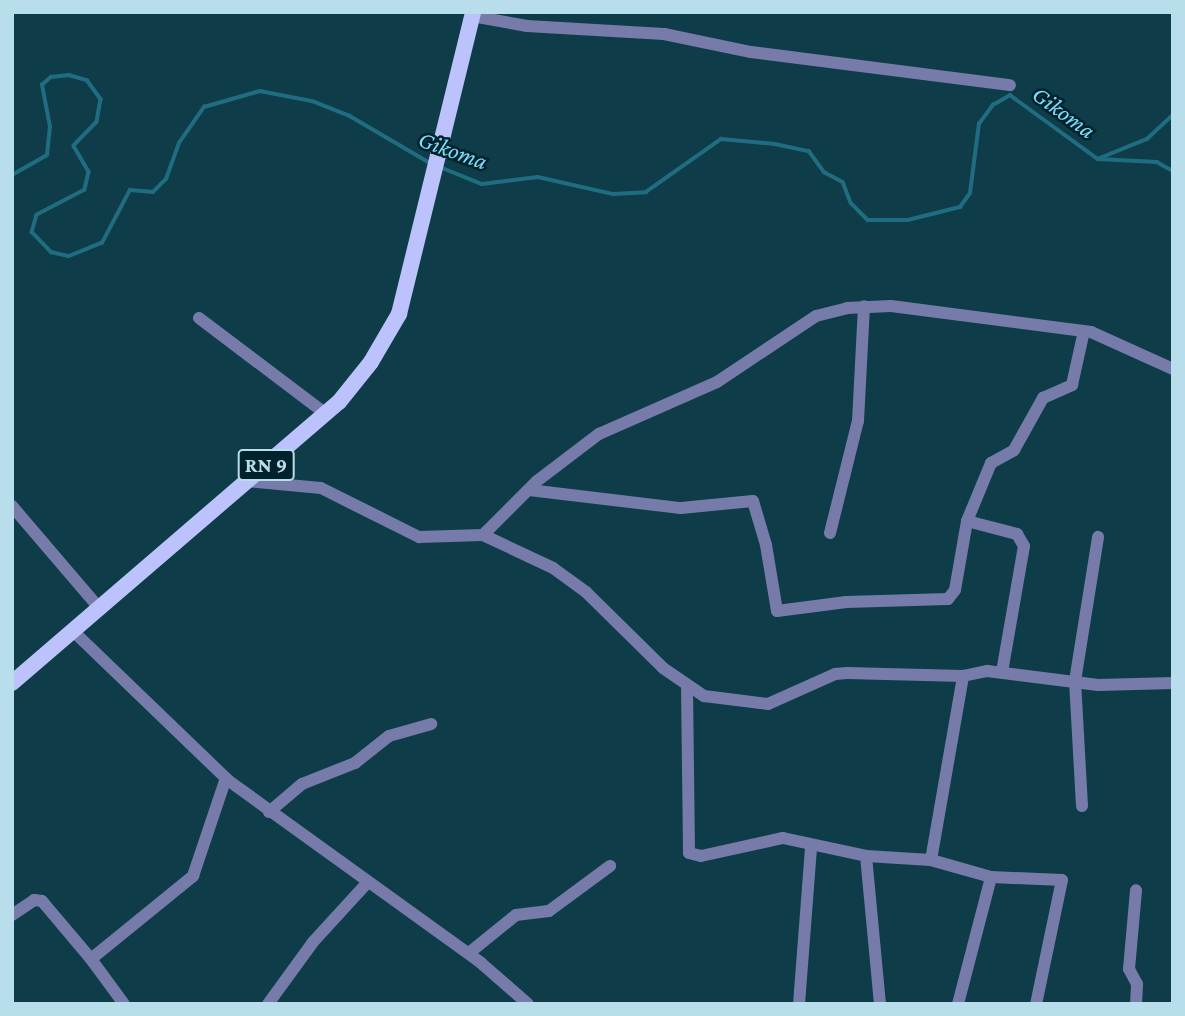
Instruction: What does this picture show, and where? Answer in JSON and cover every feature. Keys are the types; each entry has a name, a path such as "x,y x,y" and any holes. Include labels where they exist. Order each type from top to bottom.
{"main road":[{"name":"RN 9","path":"12,683 326,414 371,362 398,314 473,14"}],"street":[{"path":"473,14 527,26 664,34 751,52 1010,85"},
{"path":"830,533 858,421 863,306"},
{"path":"483,535 529,490 599,434 717,382 825,311 863,306 891,306 953,317 1002,317 1084,331 1113,339 1173,369"},
{"path":"200,318 326,414"},
{"path":"529,490 681,508 753,501 766,545 777,611 854,601 948,599 955,590 967,520 991,463 1014,450 1043,398 1072,385 1084,331"},
{"path":"246,481 321,488 419,537 483,535 553,568 586,592 687,687 704,696 768,704 835,674 962,677 1002,672 1098,685 1173,683"},
{"path":"12,506 100,609"},
{"path":"967,520 1017,534 1023,541 1002,672"},
{"path":"1082,806 1075,681 1098,537"},
{"path":"73,631 226,778 269,812 469,953 528,1004"},
{"path":"931,860 962,677"},
{"path":"687,687 689,853 701,856 783,838 811,847 866,856 931,860 990,877 1062,880 1036,1004"},
{"path":"269,812 302,784 355,763 389,736 431,724"},
{"path":"91,959 193,876 226,778"},
{"path":"799,1004 811,847"},
{"path":"866,856 880,1004"},
{"path":"469,953 516,915 549,911 610,866"},
{"path":"958,1004 990,877"},
{"path":"268,1004 313,942 368,883"},
{"path":"1136,890 1129,969 1137,984 1136,1004"},
{"path":"12,915 34,900 42,901 91,959 124,1004"}],"waterway":[{"name":"Gikoma","path":"12,175 47,155 50,127 42,85 51,77 69,75 87,80 101,99 97,122 74,146 89,172 85,190 37,215 32,232 51,252 69,256 102,243 130,190 153,192 166,179 179,143 204,107 260,91 312,101 350,116 430,163"},
{"name":"Gikoma","path":"440,167 482,184 538,177 613,194 646,192 721,139 775,144 809,151 824,172 843,182 851,203 868,220 908,220 960,207 970,193 979,124 993,105 1010,95 1098,159 1157,162 1173,171"},
{"path":"1100,158 1147,139 1173,115"}]}
